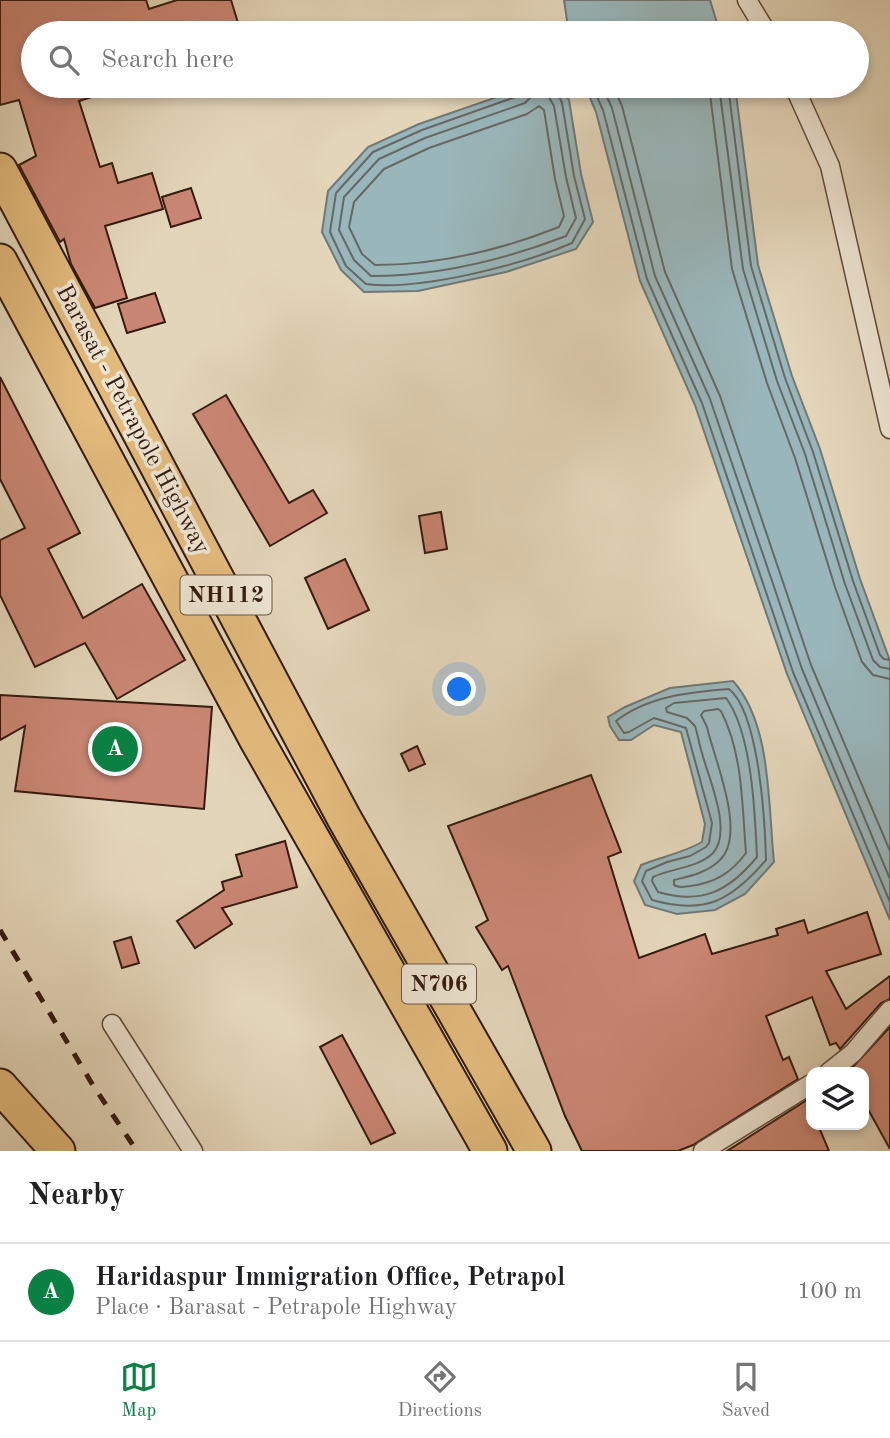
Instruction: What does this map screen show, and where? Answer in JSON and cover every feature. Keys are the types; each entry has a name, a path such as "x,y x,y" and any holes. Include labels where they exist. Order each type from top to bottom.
{"highway":[{"name":"Barasat - Petrapole Highway","path":"0,170 344,818"},
{"name":"Barasat - Petrapole Highway","path":"0,261 309,835"},
{"name":"N706","path":"344,818 534,1151"},
{"name":"N706","path":"309,835 490,1151"},
{"path":"0,1086 58,1151"}],"street":[{"path":"747,0 760,21"},
{"path":"799,98 830,166 890,429"},
{"path":"835,1067 853,1053 890,1010"},
{"path":"112,1024 193,1151"},
{"path":"703,1151 806,1087"}],"water":[{"path":"564,0 710,0 716,21 567,21"},
{"path":"494,98 568,98 581,174 593,222 576,249 506,272 418,291 364,292 341,270 322,232 328,191 368,147 419,124"},
{"path":"590,98 737,98 758,265 792,376 820,449 860,579 890,661 890,920 787,674 695,405 640,281"},
{"path":"733,681 746,699 762,743 774,862 745,894 715,910 677,914 645,905 634,881 641,865 702,842 705,824 681,732 654,725 631,740 619,740 608,717 670,688"}],"building":[{"path":"0,0 146,0 149,9 177,0 231,0 237,21 21,21 21,98 89,98 79,101 100,167 112,163 118,183 152,173 163,209 105,226 127,298 95,308 71,264 64,239 60,242 19,165 36,156 19,100 0,105"},
{"path":"191,188 201,218 171,227 162,197"},
{"path":"155,293 165,322 127,333 118,304"},
{"path":"0,377 80,533 48,549 83,618 142,584 185,660 117,699 85,643 35,667 0,595 0,540 25,528 0,479"},
{"path":"226,395 289,503 313,490 327,513 270,546 193,414"},
{"path":"441,512 447,549 425,553 419,516"},
{"path":"345,559 369,610 328,629 305,578"},
{"path":"0,695 212,707 204,809 15,791 25,726 0,740"},
{"path":"417,746 425,764 409,771 401,754"},
{"path":"591,775 621,852 608,857 639,958 705,934 712,954 778,935 776,929 804,920 808,933 867,912 881,954 826,971 846,1009 890,976 890,999 881,1003 840,1049 836,1043 830,1045 812,997 766,1016 783,1060 789,1057 798,1079 693,1145 678,1151 582,1151 565,1116 508,966 502,970 476,927 488,920 448,826"},
{"path":"285,841 297,887 222,908 232,924 195,948 177,921 224,890 222,882 242,876 236,855"},
{"path":"131,937 139,963 122,968 114,942"},
{"path":"890,1027 890,1149 869,1111 869,1067 853,1067"},
{"path":"342,1035 395,1133 371,1144 320,1047"},
{"path":"806,1101 806,1130 820,1130 829,1151 727,1151"}],"railway":[{"path":"0,930 94,1087 137,1151"}],"place":[{"name":"Haridaspur Immigration Office, Petrapol","path":"115,749"}]}
